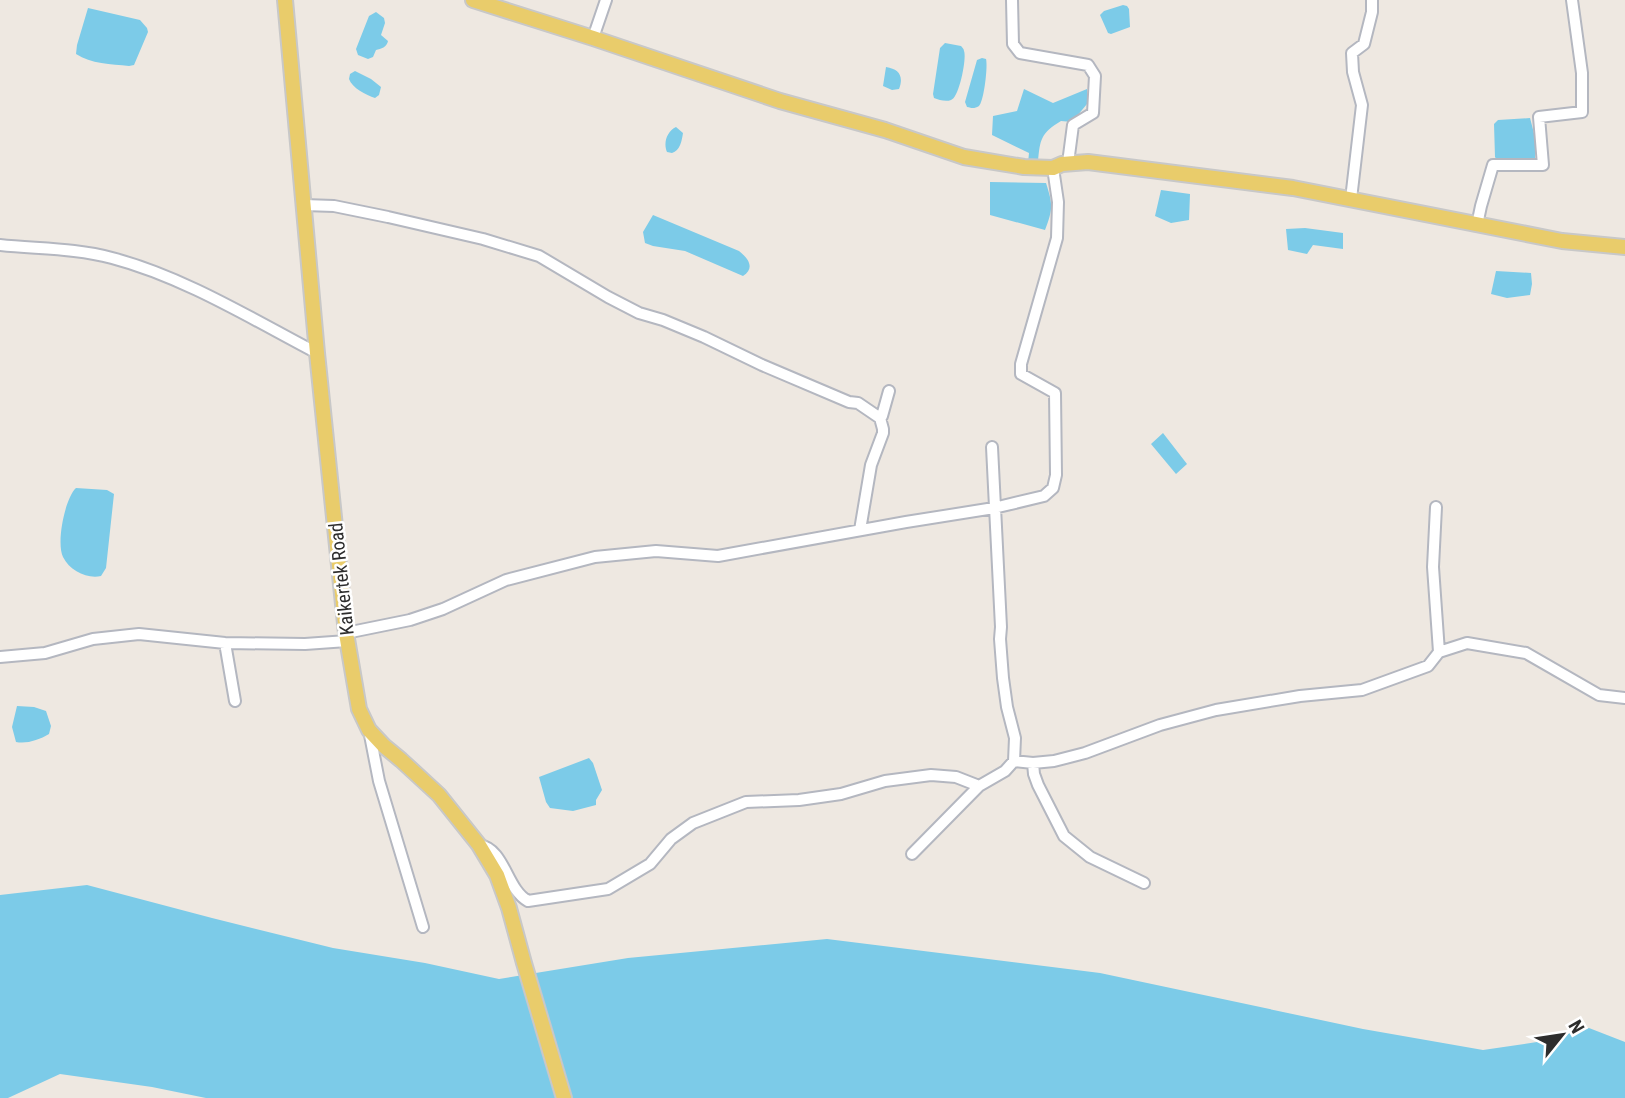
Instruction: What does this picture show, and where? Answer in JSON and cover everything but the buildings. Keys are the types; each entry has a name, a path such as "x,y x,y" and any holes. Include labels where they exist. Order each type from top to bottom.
{"main road":[{"name":"Kaikertek Road","path":"285,0 317,353 347,637 359,709 369,730 439,795 479,845 497,875 564,1098"},
{"path":"472,0 780,101 885,130 964,157 1024,167 1053,167 1088,162 1293,188 1562,241 1625,247"}],"street":[{"path":"593,38 606,0"},
{"path":"1012,0 1013,44 1020,53 1087,65 1095,76 1093,113 1073,125 1068,163"},
{"path":"1351,199 1362,105 1353,72 1352,53 1364,44 1372,12 1371,0"},
{"path":"1478,225 1493,165 1543,165 1539,117 1582,112 1582,73 1572,0"},
{"path":"0,657 45,653 93,639 139,634 225,643 305,644 347,637 410,620 443,609 506,580 595,557 656,551 718,556 994,508 1044,496 1053,488 1056,475 1055,393 1021,374 1021,364 1057,238 1058,202 1053,167"},
{"path":"304,205 334,206 388,217 483,239 539,256 639,313 663,320 762,365 849,402 858,403 880,418 884,429 871,466 860,530"},
{"path":"0,245 111,258 154,272 194,289 317,353"},
{"path":"880,418 890,390"},
{"path":"912,854 978,786 1005,771 1014,761 1015,738 1007,707 1000,639 992,447"},
{"path":"1436,507 1433,567 1439,652"},
{"path":"225,643 235,701"},
{"path":"1014,761 1054,761 1085,753 1160,725 1216,710 1300,696 1362,690 1428,666 1439,652 1467,643 1525,653 1599,695 1625,698"},
{"path":"369,730 379,781 423,927"},
{"path":"1033,763 1038,785 1064,836 1090,856 1144,883"},
{"path":"479,845 489,848 519,895 528,901 608,889 650,863 671,839 693,823 746,802 799,800 931,775 956,777 978,786"}],"water":[{"path":"1123,5 1129,9 1130,27 1108,33 1100,15"},
{"path":"88,8 140,20 147,28 148,32 134,65 101,63 76,54"},
{"path":"376,12 384,18 381,35 388,41 368,59 358,55 356,49 369,16"},
{"path":"945,43 961,46 965,55 957,92 954,98 947,101 934,98 933,94 940,48"},
{"path":"986,59 986,63 982,98 979,106 967,107 965,102 977,60"},
{"path":"886,67 899,74 899,89 892,90 883,86"},
{"path":"355,71 381,87 379,95 371,97 353,85 349,79 350,74"},
{"path":"1024,89 1053,103 1087,89 1087,104 1072,122 1061,121 1045,133 1038,162 1028,163 1029,153 992,135 993,116 1017,111"},
{"path":"1530,118 1536,141 1535,160 1497,160 1494,124 1498,120"},
{"path":"676,127 683,133 680,145 675,152 667,152 667,138 670,131"},
{"path":"990,182 1046,183 1051,207 1045,230 990,215"},
{"path":"1161,190 1190,194 1189,220 1171,223 1155,216"},
{"path":"653,215 739,251 748,260 749,270 743,276 685,251 645,243 643,232"},
{"path":"1305,228 1343,233 1343,249 1313,245 1307,254 1288,250 1286,229"},
{"path":"1496,271 1531,273 1530,295 1507,298 1491,294"},
{"path":"1163,433 1187,464 1176,474 1151,444"},
{"path":"76,488 107,490 114,494 106,568 101,576 90,576 74,570 66,562 61,550 65,511"},
{"path":"17,706 46,711 51,726 49,734 33,741 16,742 12,727"},
{"path":"589,758 602,790 596,805 573,811 550,808 539,777"},
{"path":"87,885 333,948 425,963 499,979 628,958 827,939 1100,973 1363,1029 1483,1050 1537,1042 1589,1028 1625,1042 1625,1098 206,1098 60,1074 8,1098 0,1098 0,895"}]}
